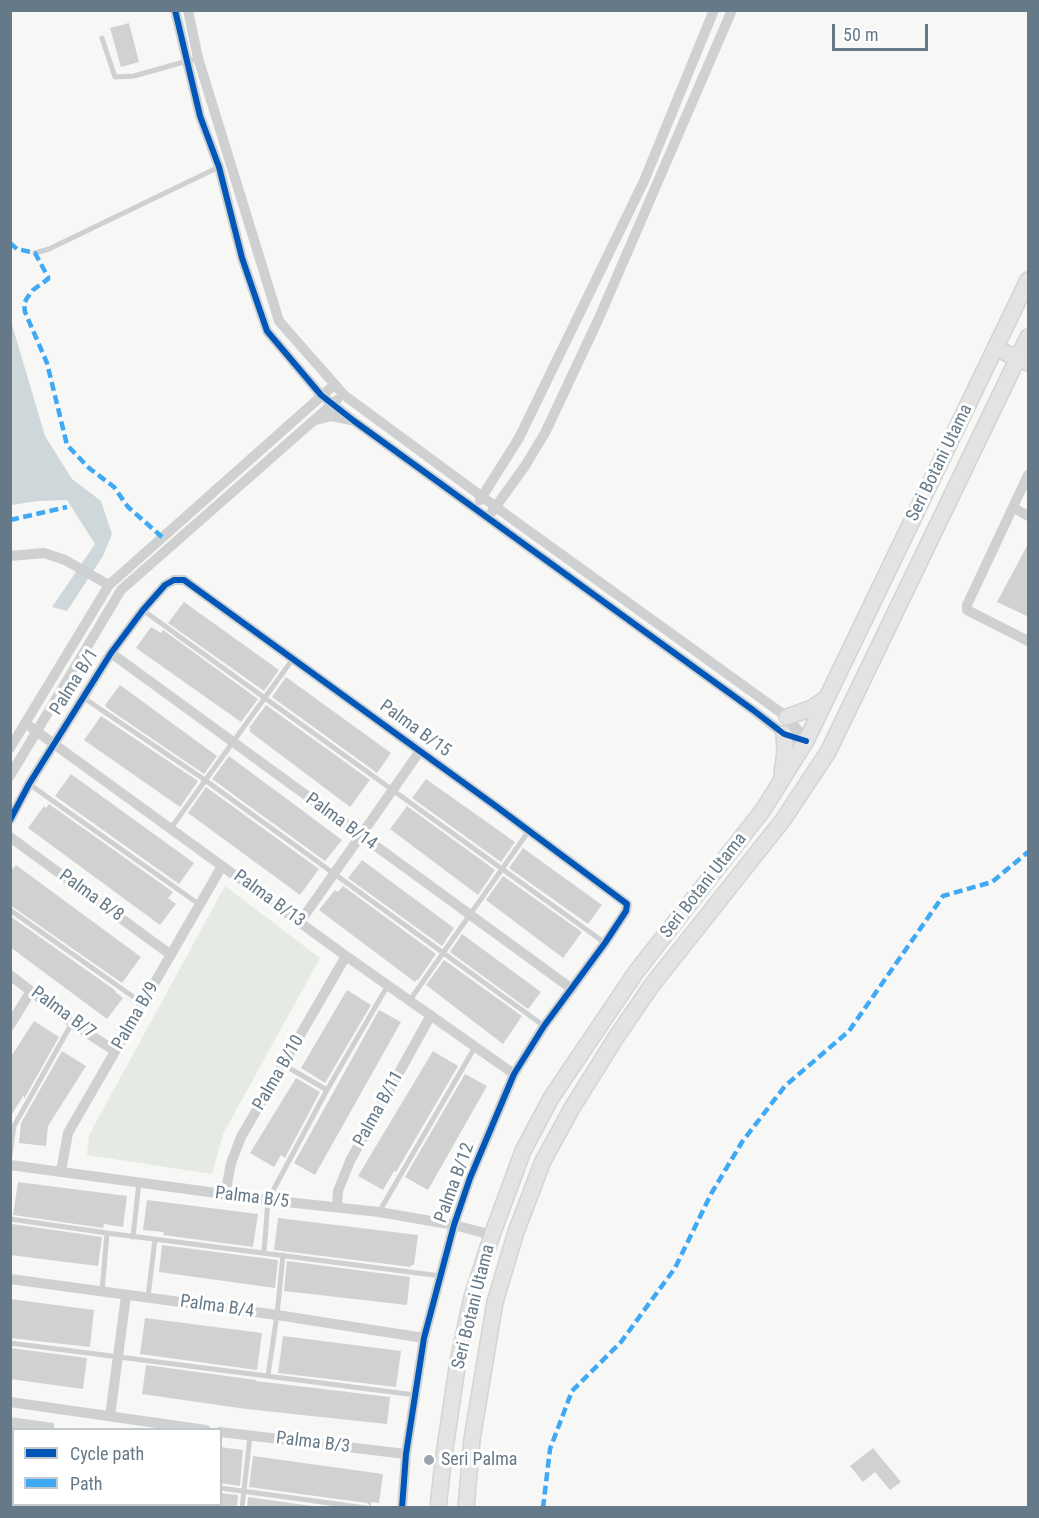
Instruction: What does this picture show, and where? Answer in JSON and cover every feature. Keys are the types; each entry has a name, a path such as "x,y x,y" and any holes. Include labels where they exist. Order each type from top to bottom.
{"main road":[{"name":"Seri Botani Utama","path":"438,1508 458,1361 472,1297 523,1151 551,1098 636,972 763,810 806,741 1029,280"},
{"path":"1006,326 1028,337"},
{"name":"Seri Botani Utama","path":"466,1508 472,1439 495,1302 516,1233 543,1161 572,1108 652,985 794,804 828,752 1023,360 1028,337"},
{"path":"995,348 1023,360"},
{"path":"787,717 812,708 827,697"},
{"path":"794,804 809,761 810,749 806,741 825,738 839,732"},
{"path":"780,783 785,752 784,734"}],"street":[{"path":"175,10 200,117 219,167 242,258 267,331 321,395 784,734 806,741"},
{"path":"188,10 198,58 279,321 344,394 787,717 806,741"},
{"path":"474,508 519,438 644,181 714,10"},
{"path":"487,518 525,466 545,433 599,318 732,10"},
{"path":"303,412 308,398 309,381"},
{"path":"10,748 109,585 335,384"},
{"path":"10,776 121,590 344,394"},
{"path":"314,420 332,416 354,421"},
{"path":"1029,475 967,605 967,610 1029,641"},
{"path":"1014,508 1029,516"},
{"path":"10,556 44,553 65,560 109,585"},
{"name":"Palma B/1","path":"10,820 29,784 111,653 165,585 174,580 184,580"},
{"name":"Palma B/15","path":"184,580 627,904"},
{"name":"Palma B/14","path":"111,653 572,989"},
{"name":"Palma B/13","path":"25,723 346,956 514,1074"},
{"path":"300,922 420,751"},
{"name":"Palma B/8","path":"10,837 171,955"},
{"name":"Palma B/9","path":"61,1171 68,1133 222,866"},
{"name":"Palma B/12","path":"402,1508 406,1454 417,1395 424,1338 454,1225 470,1178 514,1074 544,1026 626,911 627,904"},
{"name":"Palma B/10","path":"225,1195 231,1163 241,1137 346,956"},
{"name":"Palma B/7","path":"10,975 72,1023 116,1051"},
{"path":"10,1025 31,991"},
{"name":"Palma B/11","path":"337,1207 338,1191 350,1161 431,1015"},
{"name":"Palma B/5","path":"10,1164 225,1195 380,1212 454,1225 492,1235"},
{"name":"Palma B/4","path":"10,1279 278,1315 424,1338"},
{"path":"110,1416 126,1296"},
{"path":"10,1402 192,1428"},
{"name":"Palma B/3","path":"222,1432 406,1454"}],"lane":[{"path":"102,38 115,78 134,76 198,58"},
{"path":"35,253 49,249 219,167"},
{"path":"143,610 604,943"},
{"path":"171,828 292,660"},
{"path":"84,698 205,780 544,1026"},
{"path":"29,784 200,905"},
{"path":"410,1000 528,832"},
{"path":"10,910 143,1004"},
{"path":"264,1252 268,1200 327,1090 388,985"},
{"path":"10,1155 14,1126 72,1023"},
{"path":"380,1212 475,1047"},
{"path":"284,1065 327,1090"},
{"path":"133,1237 139,1182"},
{"path":"10,1219 441,1276"},
{"path":"102,1292 107,1233"},
{"path":"148,1298 155,1239"},
{"path":"268,1375 278,1315 283,1255"},
{"path":"10,1343 417,1395"},
{"path":"242,1508 250,1436"},
{"path":"222,1488 366,1508"}],"shaded area":[{"path":"10,318 45,436 72,479 101,501 112,534 103,556 67,611 52,607 95,544 67,500 11,505"},
{"path":"225,886 320,958 223,1134 212,1174 87,1155 89,1135"}],"building":[{"path":"129,23 139,62 121,67 110,28"},
{"path":"1029,542 1029,617 997,602"},
{"path":"184,602 279,670 264,691 168,623"},
{"path":"151,627 161,633 163,630 258,699 241,722 136,648"},
{"path":"286,677 391,753 377,773 272,697"},
{"path":"120,685 217,756 204,774 107,708 105,705"},
{"path":"266,705 370,780 350,807 249,731"},
{"path":"101,716 198,781 180,807 84,740"},
{"path":"229,756 342,840 325,861 212,779"},
{"path":"71,774 194,863 179,884 55,796"},
{"path":"426,779 515,842 501,862 412,798"},
{"path":"206,787 319,869 300,895 188,813"},
{"path":"49,804 173,892 168,898 176,904 160,925 28,828 44,806 46,808"},
{"path":"407,806 495,870 478,895 390,829"},
{"path":"523,848 602,905 588,924 509,868"},
{"path":"362,860 454,928 442,946 348,878"},
{"path":"16,865 141,957 122,983 10,905 10,872"},
{"path":"503,876 582,932 563,958 486,900"},
{"path":"343,886 436,954 418,980 415,982 319,910 335,890 338,892"},
{"path":"10,916 123,998 107,1019 10,947"},
{"path":"462,934 541,992 528,1009 450,952"},
{"path":"444,960 522,1016 503,1044 426,985"},
{"path":"347,990 371,1005 325,1083 301,1068"},
{"path":"379,1010 401,1022 315,1175 294,1163"},
{"path":"34,1021 59,1037 24,1099 24,1095 10,1117 10,1058"},
{"path":"62,1051 86,1066 48,1126 46,1146 19,1143 21,1123"},
{"path":"433,1051 458,1066 396,1172 394,1171 383,1190 358,1176"},
{"path":"465,1074 487,1086 428,1190 405,1177"},
{"path":"296,1078 320,1092 285,1158 281,1155 274,1167 250,1153"},
{"path":"18,1182 127,1196 123,1227 104,1224 103,1228 13,1215"},
{"path":"147,1200 258,1214 253,1247 163,1235 164,1232 143,1230"},
{"path":"278,1218 418,1235 414,1265 411,1267 274,1250"},
{"path":"10,1225 102,1237 98,1266 10,1255"},
{"path":"162,1245 278,1260 275,1288 159,1272"},
{"path":"287,1261 410,1277 407,1305 284,1291"},
{"path":"10,1299 94,1310 90,1347 10,1338"},
{"path":"145,1318 262,1333 257,1370 140,1354"},
{"path":"283,1336 401,1351 396,1387 278,1373"},
{"path":"10,1348 87,1358 83,1389 10,1379"},
{"path":"146,1365 390,1397 387,1424 246,1409 142,1394"},
{"path":"10,1417 54,1423 54,1428 12,1428 10,1430"},
{"path":"222,1447 243,1450 240,1486 222,1483"},
{"path":"873,1448 901,1482 890,1490 875,1472 863,1482 850,1466"},
{"path":"253,1456 383,1474 379,1503 371,1502 371,1507 367,1503 249,1487"},
{"path":"222,1493 238,1495 237,1508 220,1508"},
{"path":"248,1497 326,1508 247,1508"}],"marked path":[{"path":"10,243 17,249 35,253 48,277 33,290 24,304 25,312 47,363 67,445 89,468 114,487 128,507 162,537"},
{"path":"10,520 67,507"},
{"path":"543,1508 550,1449 572,1391 621,1342 675,1268 711,1194 742,1142 785,1086 849,1031 943,896 992,882 1028,852"}],"cycle path":[{"path":"175,10 200,116 219,167 242,258 267,331 321,395 784,734 806,741"},
{"path":"10,820 29,784 111,653 165,585 174,580 184,580 627,904 626,911 605,943 544,1026 514,1074 470,1178 454,1225 424,1338 406,1454 402,1508"}],"place":[{"name":"Seri Palma","path":"429,1460"}]}
